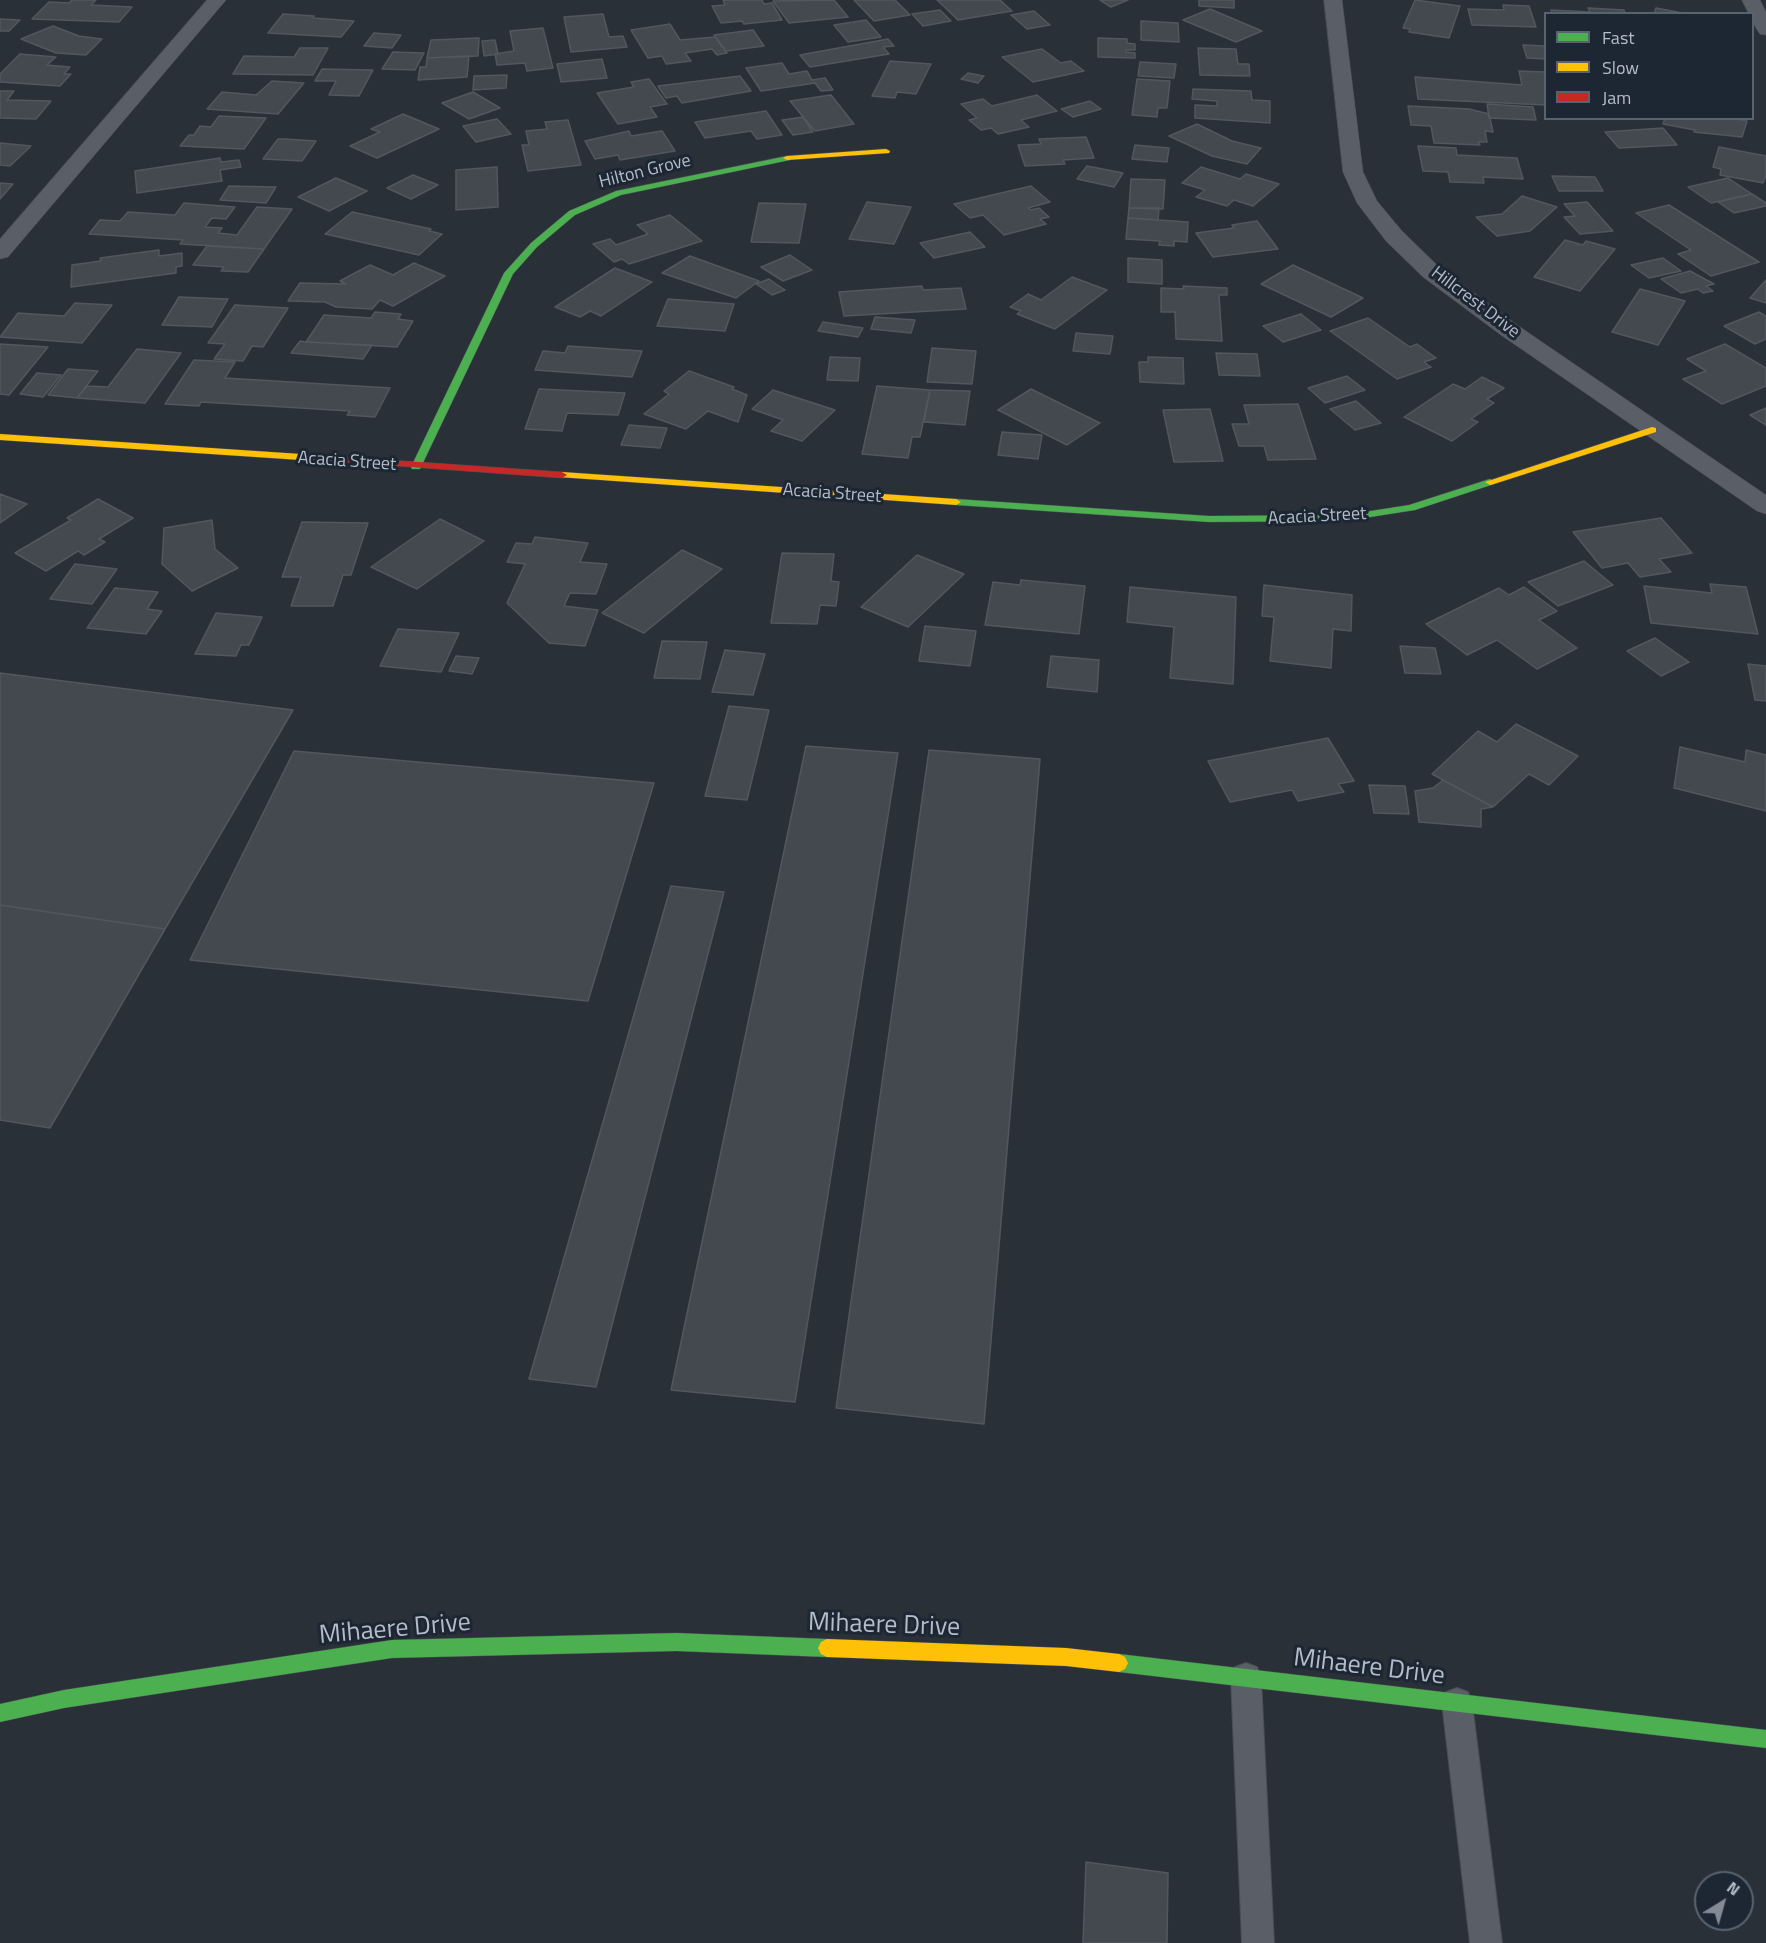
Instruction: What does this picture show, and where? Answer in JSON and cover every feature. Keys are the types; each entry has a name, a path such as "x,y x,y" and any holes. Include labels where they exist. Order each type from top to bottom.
{"street":[{"path":"0,252 217,0"},
{"name":"Hillcrest Drive","path":"1332,0 1348,147 1353,172 1367,203 1394,236 1431,272 1509,330 1766,506"},
{"path":"1751,0 1766,30"},
{"name":"Hilton Grove","path":"416,467 509,273 534,245 572,213 619,193 793,157 886,151"},
{"name":"Acacia Street","path":"0,437 1209,519 1345,518 1411,508 1652,430"},
{"name":"Mihaere Drive","path":"0,1713 64,1699 392,1649 676,1642 1066,1657 1766,1739"}],"lane":[{"path":"1246,1678 1258,1943"},
{"path":"1457,1703 1486,1943"}],"building":[{"path":"72,0 96,0 91,5 132,7 119,22 32,19 49,2 69,3"},
{"path":"723,0 762,0 764,4 772,3 782,20 744,24 742,21 721,23 712,6 725,5"},
{"path":"834,0 848,17 789,23 773,1"},
{"path":"854,0 895,0 910,15 874,21"},
{"path":"937,0 1000,0 1012,11 958,20"},
{"path":"1100,0 1128,0 1111,7"},
{"path":"1199,0 1234,0 1234,8 1199,6"},
{"path":"1415,0 1460,6 1449,38 1409,32 1410,29 1403,28"},
{"path":"1503,5 1529,6 1536,27 1472,25 1468,9 1504,10"},
{"path":"1588,8 1624,10 1624,12 1590,12"},
{"path":"1656,8 1677,12 1655,12"},
{"path":"1210,9 1262,31 1236,42 1183,20"},
{"path":"940,10 951,21 923,26 912,14"},
{"path":"1551,10 1590,12 1552,12"},
{"path":"1034,11 1050,25 1027,29 1011,15"},
{"path":"283,14 354,21 341,37 268,33"},
{"path":"603,14 609,37 623,36 627,47 571,52 564,17"},
{"path":"0,19 20,20 9,31 0,31"},
{"path":"866,20 881,37 848,42 834,25"},
{"path":"1141,21 1178,23 1179,42 1141,40"},
{"path":"670,24 680,40 715,37 727,53 717,55 712,49 685,53 691,61 666,64 662,56 648,58 631,30"},
{"path":"53,26 79,36 102,39 86,55 56,53 21,39"},
{"path":"543,28 553,68 527,71 525,63 497,65 495,54 514,51 510,31"},
{"path":"753,30 764,46 726,51 714,35"},
{"path":"374,33 401,35 392,48 364,46"},
{"path":"479,38 478,56 427,58 431,40"},
{"path":"1098,38 1127,39 1127,43 1135,44 1135,50 1126,50 1126,52 1135,53 1135,58 1098,57"},
{"path":"888,39 894,46 883,47 889,54 810,67 800,55"},
{"path":"495,40 498,54 484,56 482,41"},
{"path":"1523,45 1544,46 1544,59 1527,58"},
{"path":"300,48 328,48 313,75 233,74 244,56 294,57"},
{"path":"1198,48 1236,49 1238,64 1249,64 1250,76 1200,75"},
{"path":"1042,49 1061,63 1071,61 1084,71 1033,82 1002,57"},
{"path":"393,52 424,53 415,70 382,69"},
{"path":"20,54 56,57 47,65 70,67 64,74 71,74 60,86 0,82 0,74"},
{"path":"469,56 467,77 418,80 420,67 426,67 427,58"},
{"path":"602,59 607,78 561,82 557,64"},
{"path":"890,61 931,64 916,94 897,92 895,98 872,96"},
{"path":"1140,62 1176,64 1174,78 1138,76"},
{"path":"782,63 789,74 807,71 812,80 825,78 833,90 821,91 815,83 761,91 746,68"},
{"path":"322,69 373,70 359,96 329,95 336,81 315,81"},
{"path":"1519,71 1544,72 1544,105 1418,99 1415,77 1522,85"},
{"path":"968,73 984,76 978,83 961,79"},
{"path":"507,75 506,88 473,90 474,76"},
{"path":"740,76 751,91 682,103 677,96 666,98 658,86"},
{"path":"649,79 667,104 650,107 657,117 618,124 597,93 634,87 631,82"},
{"path":"1137,79 1170,81 1167,108 1158,108 1157,117 1132,115"},
{"path":"272,81 304,83 278,114 207,109 222,92 256,95"},
{"path":"1193,89 1251,91 1252,100 1270,101 1270,123 1195,118 1195,105 1217,106 1217,101 1192,99"},
{"path":"0,91 14,91 7,100 51,101 36,119 0,118"},
{"path":"473,92 500,108 469,119 442,103"},
{"path":"831,95 854,124 815,131 790,101"},
{"path":"1037,95 1057,111 1021,120 1029,127 998,134 991,128 981,130 969,120 977,118 961,104 983,99 992,106"},
{"path":"1090,101 1101,109 1073,117 1061,109"},
{"path":"1487,104 1533,107 1536,120 1489,118"},
{"path":"1408,106 1469,109 1489,114 1493,132 1485,131 1487,142 1478,142 1480,145 1434,143 1431,126 1411,125"},
{"path":"766,111 782,135 757,139 751,131 705,138 695,122"},
{"path":"403,114 439,129 377,158 350,146 380,132 371,129"},
{"path":"219,116 266,118 244,149 180,146 189,135 194,135 200,126 211,127"},
{"path":"803,117 813,132 793,135 782,120"},
{"path":"497,119 511,134 476,142 463,126"},
{"path":"568,120 581,165 528,171 522,145 529,145 526,131 547,129 545,122"},
{"path":"1664,120 1747,121 1742,137 1694,132 1695,130 1663,124"},
{"path":"1197,124 1232,141 1261,148 1247,164 1212,156 1169,136"},
{"path":"1663,128 1677,145 1619,148 1605,132"},
{"path":"629,131 631,136 662,131 675,151 620,160 618,155 595,159 585,141"},
{"path":"1086,137 1094,158 1063,160 1065,164 1025,166 1018,145 1041,144 1039,139"},
{"path":"278,139 316,141 302,161 263,159"},
{"path":"0,143 31,146 10,166 0,165"},
{"path":"1135,145 1169,148 1167,162 1132,159"},
{"path":"1418,146 1456,148 1457,155 1517,158 1523,179 1483,177 1484,183 1450,182 1448,172 1423,171"},
{"path":"1719,147 1766,156 1766,175 1763,183 1720,175 1721,169 1713,167"},
{"path":"220,158 221,162 239,160 241,167 220,170 222,181 137,193 135,171"},
{"path":"1087,166 1123,173 1114,187 1077,179"},
{"path":"497,167 498,207 456,210 456,170"},
{"path":"1201,167 1240,179 1246,174 1279,184 1253,206 1234,200 1227,206 1196,197 1205,190 1182,183"},
{"path":"413,175 438,185 411,199 387,188"},
{"path":"1552,176 1595,177 1603,191 1559,191"},
{"path":"336,178 367,191 329,211 298,197"},
{"path":"1728,178 1752,194 1711,203 1688,187"},
{"path":"1131,179 1165,180 1163,209 1129,208"},
{"path":"0,183 13,184 0,199"},
{"path":"229,186 276,187 266,203 220,200"},
{"path":"1031,186 1050,202 1028,208 1031,210 1039,208 1049,217 1040,219 1046,224 1004,235 983,215 970,218 954,204"},
{"path":"1752,194 1766,203 1766,206 1734,213 1718,202"},
{"path":"1522,196 1557,207 1530,231 1497,236 1476,217 1502,214"},
{"path":"867,202 911,207 894,244 849,239"},
{"path":"1587,202 1613,231 1580,234 1564,217 1575,216 1564,204"},
{"path":"184,203 235,207 226,219 212,218 205,227 222,228 218,233 237,235 257,207 292,209 264,249 180,244 183,240 89,234 100,220 120,221 128,212 175,215"},
{"path":"759,203 806,204 799,243 751,242"},
{"path":"1669,205 1759,262 1711,276 1678,254 1691,250 1636,213"},
{"path":"1129,208 1159,208 1158,220 1128,218"},
{"path":"352,212 431,229 429,231 442,234 419,255 325,234"},
{"path":"670,215 702,241 629,264 622,259 614,262 593,244 610,239 616,245 648,234 637,225"},
{"path":"1128,218 1188,222 1187,242 1174,241 1174,246 1159,245 1160,241 1126,239"},
{"path":"1257,221 1278,249 1213,257 1196,233 1234,228 1232,225"},
{"path":"970,232 985,247 934,258 920,243"},
{"path":"1565,240 1583,245 1586,241 1615,249 1580,291 1534,277"},
{"path":"207,246 264,249 248,272 221,271 224,267 193,265"},
{"path":"159,250 159,256 182,253 182,266 176,267 176,273 71,287 72,265 101,261 100,258"},
{"path":"790,255 812,270 783,281 761,267"},
{"path":"690,256 759,281 736,298 662,273"},
{"path":"1128,258 1162,260 1162,284 1128,282"},
{"path":"1663,258 1681,271 1649,278 1631,265"},
{"path":"414,263 445,276 393,306 380,300 372,309 336,307 325,302 288,301 300,283 346,284 340,281 370,265 393,275"},
{"path":"1293,265 1363,298 1331,317 1261,284"},
{"path":"615,268 652,282 601,316 590,311 580,317 555,307"},
{"path":"1690,271 1714,284 1706,286 1713,291 1703,293 1698,289 1681,293 1661,279"},
{"path":"1072,277 1107,290 1055,329 1017,314 1021,311 1010,307 1028,294 1041,300"},
{"path":"769,279 785,290 772,295 756,284"},
{"path":"1766,280 1766,303 1750,298"},
{"path":"922,286 923,290 961,288 966,309 844,316 839,292"},
{"path":"1183,286 1227,288 1227,295 1219,295 1222,341 1176,339 1175,312 1161,312 1161,288 1184,289"},
{"path":"1640,289 1685,301 1658,345 1612,332"},
{"path":"179,297 228,299 212,327 162,325"},
{"path":"668,299 734,304 725,331 657,326"},
{"path":"75,303 112,305 82,343 0,337 18,313 64,316"},
{"path":"235,305 288,308 263,347 252,346 243,361 214,359 225,344 208,343"},
{"path":"375,312 401,314 398,319 413,321 397,347 306,342 324,315 371,318"},
{"path":"1759,312 1766,316 1766,339 1755,344 1724,326"},
{"path":"1301,314 1321,330 1283,342 1263,326"},
{"path":"875,317 915,320 911,333 871,329"},
{"path":"1368,318 1410,347 1417,344 1436,358 1424,362 1431,367 1397,379 1330,331"},
{"path":"823,322 863,328 858,337 818,331"},
{"path":"1076,333 1113,336 1110,354 1073,351"},
{"path":"300,341 372,345 363,359 291,353"},
{"path":"0,344 48,347 9,395 0,394"},
{"path":"1725,344 1766,368 1766,386 1722,404 1683,379 1706,371 1687,359"},
{"path":"568,346 642,351 632,377 535,370 543,351 565,353"},
{"path":"932,348 976,351 972,384 927,382"},
{"path":"137,349 181,353 145,403 77,398 87,386 108,387"},
{"path":"1216,353 1257,354 1260,376 1219,375"},
{"path":"830,357 860,358 858,381 827,380"},
{"path":"1148,357 1183,358 1184,384 1140,382 1139,362 1148,362"},
{"path":"194,360 235,362 225,378 390,388 375,417 347,415 350,411 201,402 199,406 165,404"},
{"path":"68,369 98,371 77,398 48,395"},
{"path":"689,371 734,387 732,389 747,395 738,422 708,411 686,429 644,414 669,394 664,391"},
{"path":"37,373 61,375 43,397 20,394"},
{"path":"1347,376 1365,390 1325,403 1308,388"},
{"path":"1482,377 1504,388 1487,399 1494,403 1471,419 1478,422 1452,441 1404,417 1453,384 1465,389"},
{"path":"877,386 930,390 920,437 912,437 908,458 862,454"},
{"path":"539,389 625,393 618,415 567,413 562,431 525,429"},
{"path":"1031,389 1100,423 1067,445 998,410"},
{"path":"773,390 835,410 802,441 771,431 783,420 752,409"},
{"path":"930,390 970,391 965,425 924,422"},
{"path":"1356,401 1381,423 1355,430 1330,409"},
{"path":"1298,404 1316,459 1268,460 1264,446 1239,446 1232,424 1249,424 1244,405"},
{"path":"1766,408 1766,425 1750,415"},
{"path":"1210,409 1223,461 1174,462 1163,410"},
{"path":"629,425 667,428 660,448 621,445"},
{"path":"1002,432 1042,435 1038,459 998,455"},
{"path":"0,494 27,504 0,523"},
{"path":"98,499 133,518 99,539 105,542 84,555 78,551 46,571 15,553 71,520 67,518"},
{"path":"1661,518 1692,553 1659,559 1671,572 1640,577 1628,563 1602,568 1573,532"},
{"path":"440,519 484,541 417,589 371,567"},
{"path":"212,520 215,549 238,568 192,591 162,564 164,528"},
{"path":"302,522 368,523 351,575 343,575 333,606 291,606 301,577 282,577"},
{"path":"535,537 588,543 580,562 607,564 596,594 570,593 564,606 598,610 585,646 549,643 507,603 525,564 507,562 516,543 532,544"},
{"path":"682,550 722,569 644,633 602,613"},
{"path":"782,553 834,554 831,581 839,582 836,606 820,605 817,624 771,623"},
{"path":"917,555 964,574 908,627 861,607"},
{"path":"1584,561 1613,585 1558,606 1528,582"},
{"path":"75,564 117,569 92,604 50,599"},
{"path":"1021,580 1085,586 1079,634 985,625 993,582 1020,585"},
{"path":"1710,584 1746,587 1758,634 1651,623 1644,586 1712,593"},
{"path":"1264,585 1352,595 1351,631 1333,629 1331,668 1270,661 1274,617 1262,616"},
{"path":"1130,587 1236,597 1233,684 1170,678 1174,627 1127,622"},
{"path":"1524,587 1557,611 1539,620 1577,648 1537,669 1497,640 1467,655 1426,624 1499,588 1509,595"},
{"path":"115,588 158,592 147,609 162,611 146,634 87,628"},
{"path":"216,613 262,617 249,645 241,645 236,656 195,654"},
{"path":"925,626 976,631 970,666 919,661"},
{"path":"398,629 459,633 441,672 380,666"},
{"path":"1655,638 1689,662 1661,676 1627,651"},
{"path":"662,641 707,642 700,679 654,678"},
{"path":"1400,646 1435,648 1441,674 1405,673"},
{"path":"725,650 765,654 753,695 712,692"},
{"path":"456,656 479,658 472,674 449,671"},
{"path":"1051,656 1099,660 1097,692 1047,687"},
{"path":"1748,664 1766,666 1766,701 1755,700"},
{"path":"0,673 293,710 165,929 0,905"},
{"path":"729,706 769,710 747,800 705,796"},
{"path":"1516,724 1578,756 1549,785 1529,774 1493,807 1432,774 1478,731 1497,742"},
{"path":"1328,738 1354,781 1338,784 1344,792 1298,801 1292,790 1230,802 1208,761"},
{"path":"806,746 898,753 795,1402 671,1390"},
{"path":"1680,747 1745,762 1746,750 1766,755 1766,811 1674,788"},
{"path":"929,750 1040,759 984,1424 836,1408"},
{"path":"294,751 654,783 588,1001 190,960"},
{"path":"1443,780 1493,807 1481,809 1481,827 1419,822 1415,791 1433,788"},
{"path":"1369,785 1405,786 1409,814 1374,813"},
{"path":"671,886 724,892 596,1387 529,1379"},
{"path":"0,905 165,929 50,1128 0,1120"},
{"path":"1086,1862 1168,1873 1167,1943 1083,1943"}],"traffic: fast":[{"path":"416,467 509,273 534,245 572,213 619,193 787,158"},
{"path":"956,502 1209,519 1345,518 1411,508 1490,482"},
{"path":"0,1713 64,1699 392,1649 676,1642 827,1648"},
{"path":"1119,1663 1766,1739"}],"traffic: slow":[{"path":"787,158 886,151"},
{"path":"1490,482 1652,430"},
{"path":"0,437 346,460"},
{"path":"562,475 956,502"},
{"path":"827,1648 1066,1657 1119,1663"}],"traffic: jam":[{"path":"346,460 562,475"}]}
